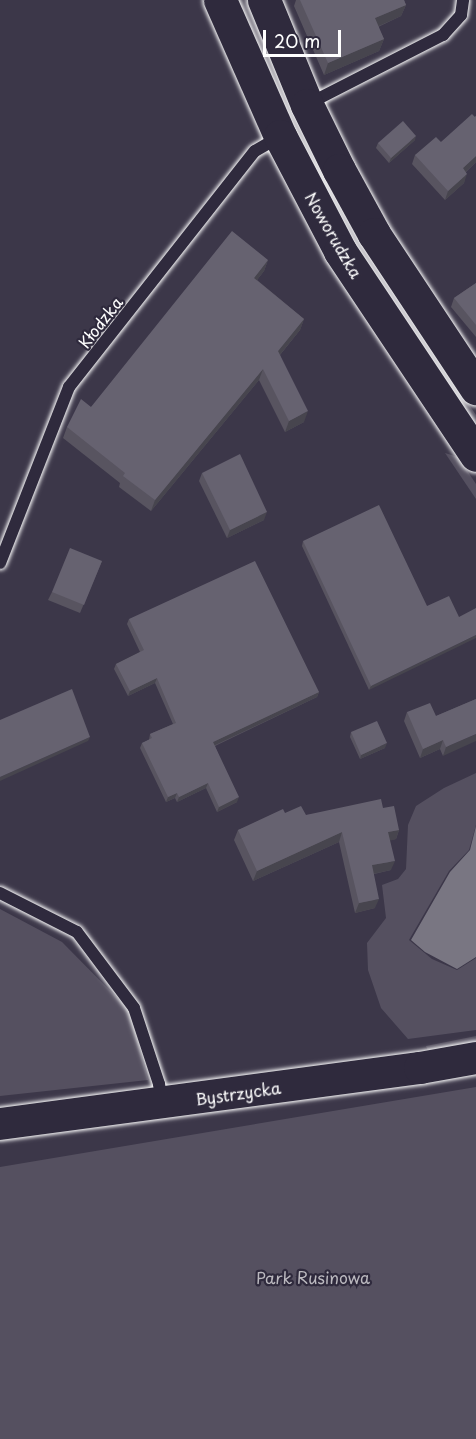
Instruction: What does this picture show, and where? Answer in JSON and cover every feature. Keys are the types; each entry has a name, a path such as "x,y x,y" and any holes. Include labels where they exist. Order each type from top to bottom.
{"main road":[{"name":"Noworudzka","path":"220,0 280,136 340,251 476,455"},
{"path":"264,0 307,105 374,234 476,388"}],"street":[{"name":"Bystrzycka","path":"0,1124 420,1068 476,1058"}],"lane":[{"path":"307,105 443,35 461,15 463,0"},
{"name":"Kłodzka","path":"0,563 69,387 255,151 280,136"},
{"path":"0,893 77,932 134,1008 159,1084 162,1103"}],"green space":[{"path":"235,0 246,0 264,42 429,346 476,415 476,432 388,300 321,185"},
{"path":"445,453 458,457 476,484 476,499"},
{"path":"476,773 476,825 469,850 449,871 409,940 432,959 457,970 476,958 476,1030 408,1039 381,1008 368,970 367,943 386,918 382,885 398,879 406,869 408,825 416,806 444,788"},
{"path":"0,909 62,942 129,1010 148,1080 0,1096"},
{"path":"476,1036 476,1042 428,1051 426,1046"},
{"name":"Park Rusinowa","path":"476,1087 476,1439 0,1439 0,1167"}],"shaded area":[{"path":"476,826 476,957 457,969 425,952 411,940 450,872 470,850"}],"building":[{"path":"300,0 404,0 406,5 375,18 384,39 328,63"},
{"path":"472,114 476,116 476,156 463,168 467,174 448,191 415,155 436,137 441,142"},
{"path":"403,121 416,136 391,158 378,143"},
{"path":"232,231 268,260 254,278 304,319 278,351 308,411 289,421 263,369 155,500 123,476 125,473 67,427 81,399 91,407"},
{"path":"476,283 476,325 454,298"},
{"path":"240,454 267,512 230,530 202,473"},
{"path":"379,505 427,606 449,596 459,617 476,608 476,635 371,686 303,541"},
{"path":"70,548 102,561 84,605 52,592"},
{"path":"255,561 319,692 213,742 239,797 219,807 208,783 179,797 177,793 168,797 142,743 152,738 150,734 176,723 157,678 130,691 116,664 144,650 129,619"},
{"path":"72,689 90,737 0,777 0,720"},
{"path":"476,699 476,734 446,747 443,740 423,749 407,712 430,703 436,716"},
{"path":"377,721 387,743 361,755 351,732"},
{"path":"381,799 383,808 394,806 399,830 388,832 395,861 372,865 379,899 359,903 342,832 257,871 238,830 283,809 285,813 301,806 306,815"}]}
